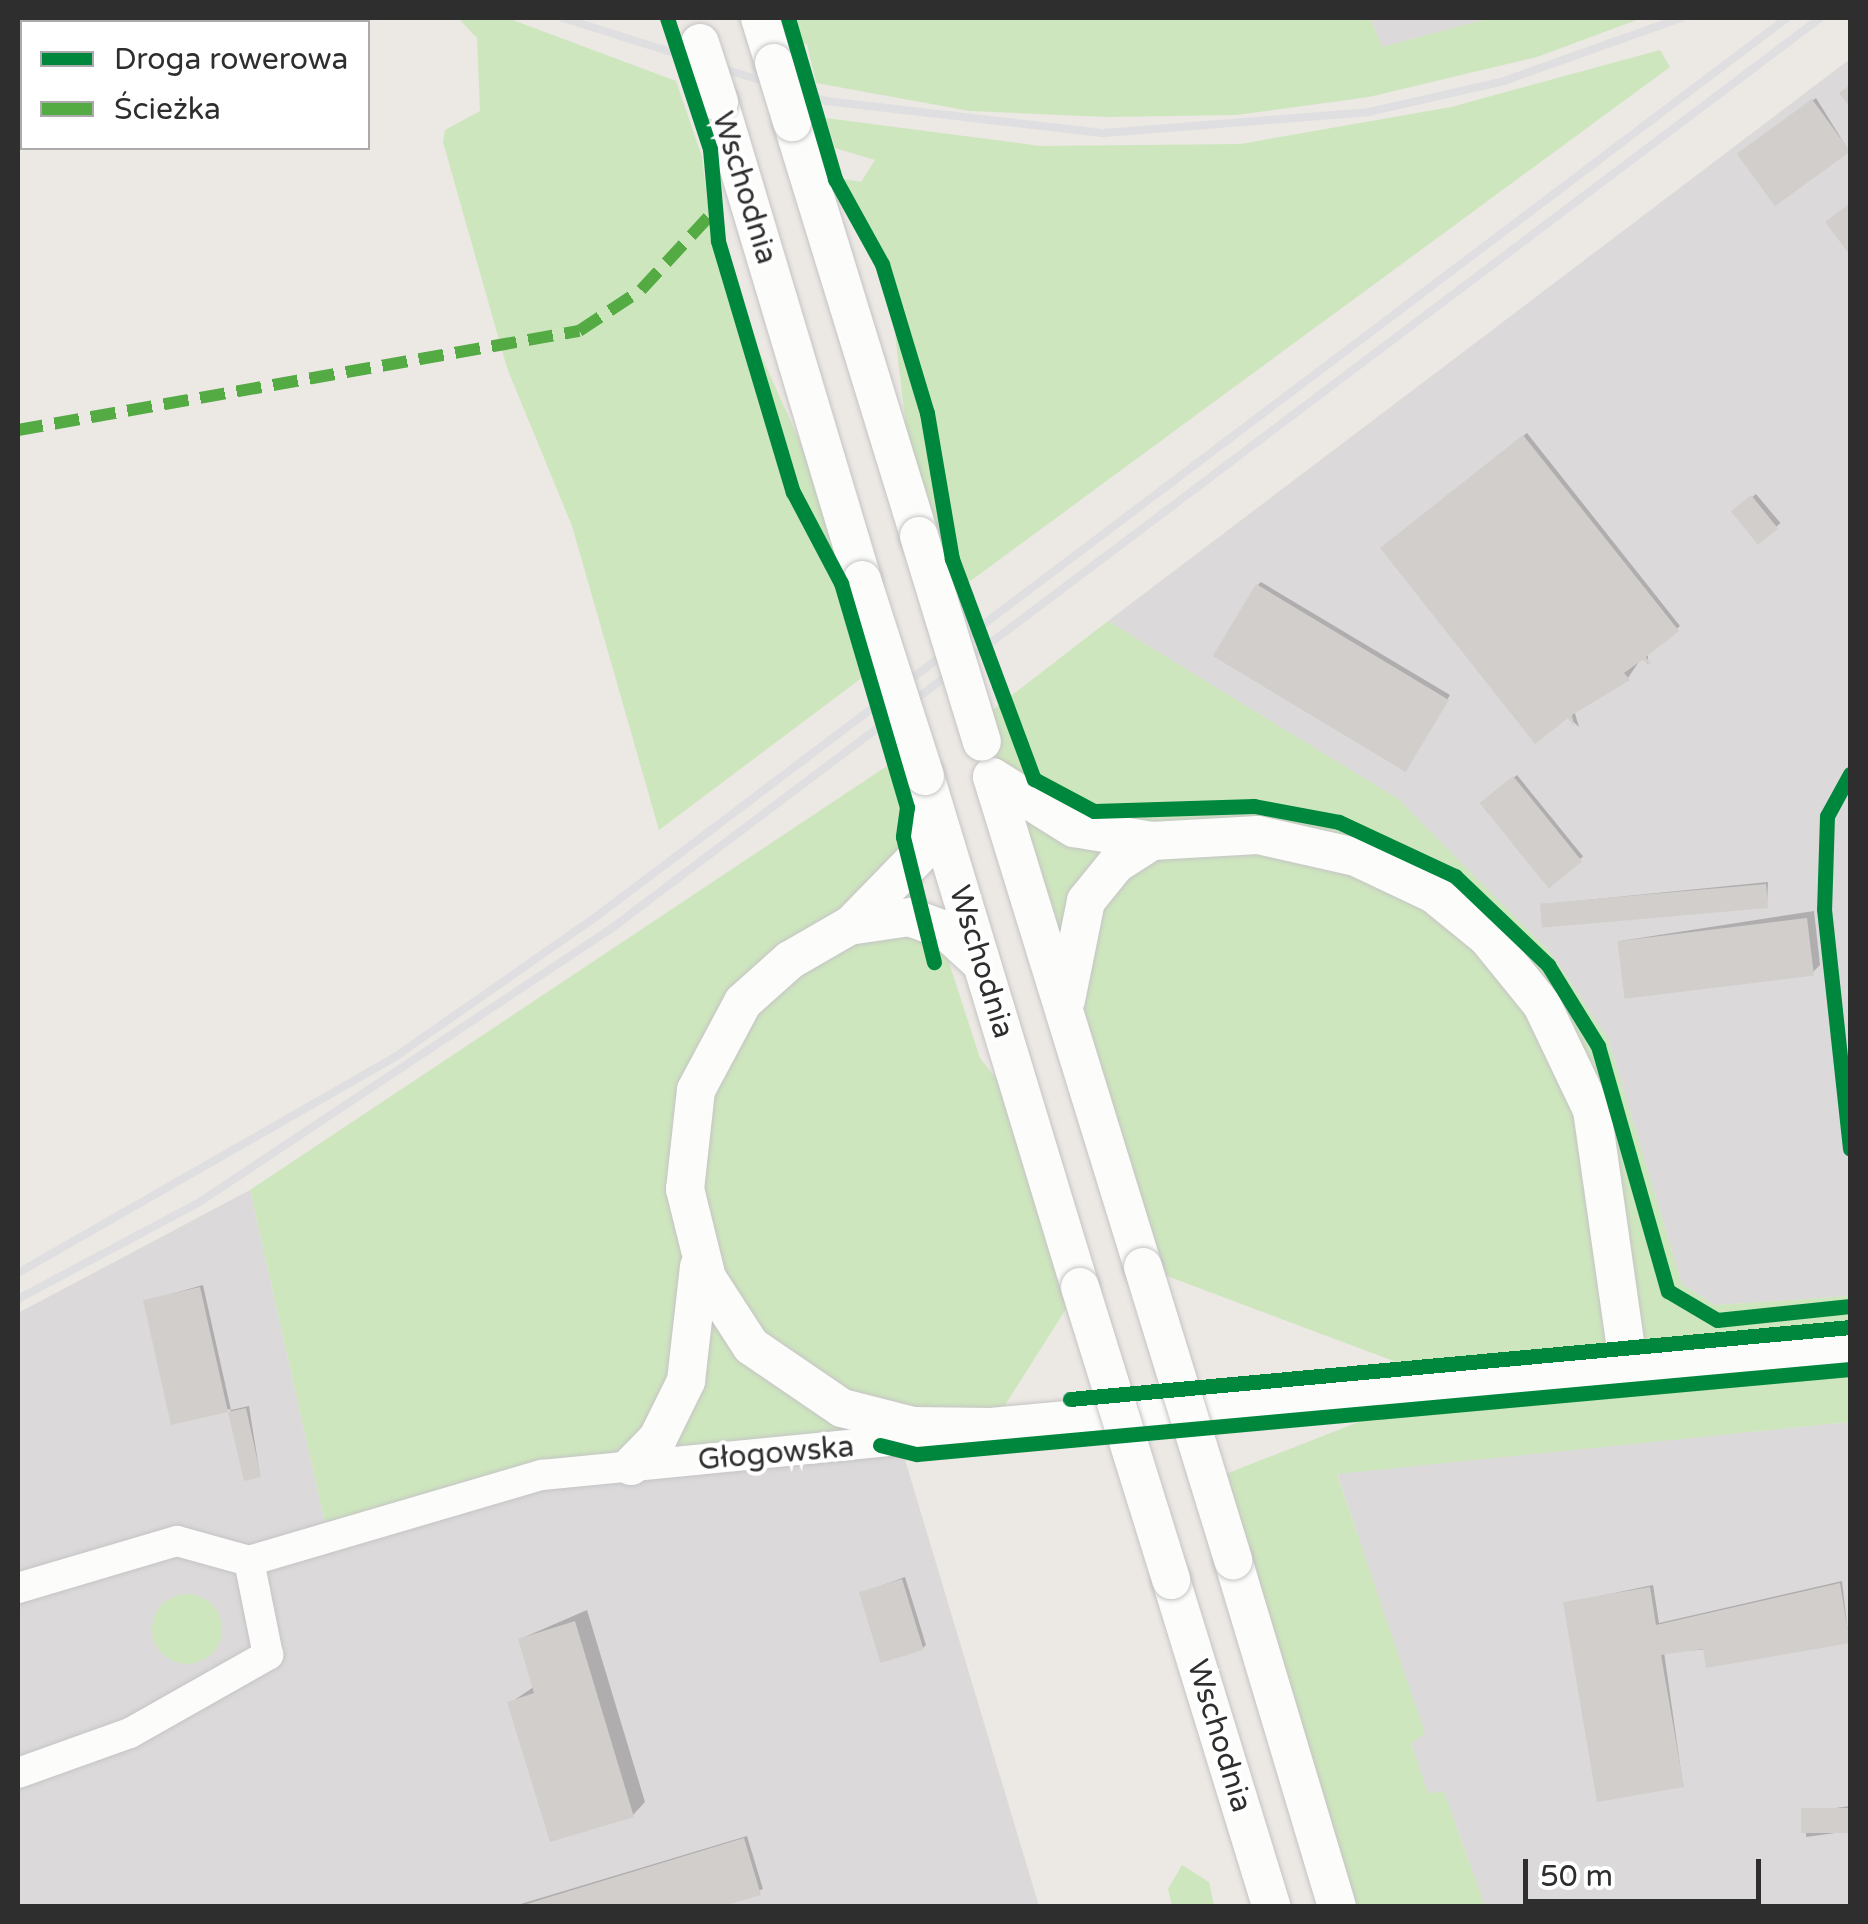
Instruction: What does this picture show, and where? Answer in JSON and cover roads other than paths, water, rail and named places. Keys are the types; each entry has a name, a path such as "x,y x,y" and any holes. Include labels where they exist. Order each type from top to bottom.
{"street":[{"path":"760,18 1338,1906"},
{"name":"Wschodnia","path":"696,30 1271,1906"},
{"path":"987,760 1060,824 1152,841 1241,834 1334,850 1414,882 1487,937 1542,1005 1592,1110 1628,1369"},
{"path":"631,1466 658,1438 686,1381 698,1258 684,1170 708,1055 770,974 850,926 927,847 928,788"},
{"path":"1065,1017 1086,901 1116,864 1152,841"},
{"path":"850,926 910,916 945,930 981,963"},
{"path":"698,1258 736,1329 802,1386 888,1422 991,1427"},
{"name":"Głogowska","path":"250,1561 488,1486 631,1466 991,1427 1850,1348"},
{"path":"18,1588 177,1541 250,1561 268,1655 130,1733 18,1772"}],"railway":[{"path":"563,18 826,101 1104,133 1369,112 1504,81 1681,18"},
{"path":"18,1273 395,1057 597,916 1787,18"},
{"path":"18,1299 198,1203 608,931 1820,18"}]}
